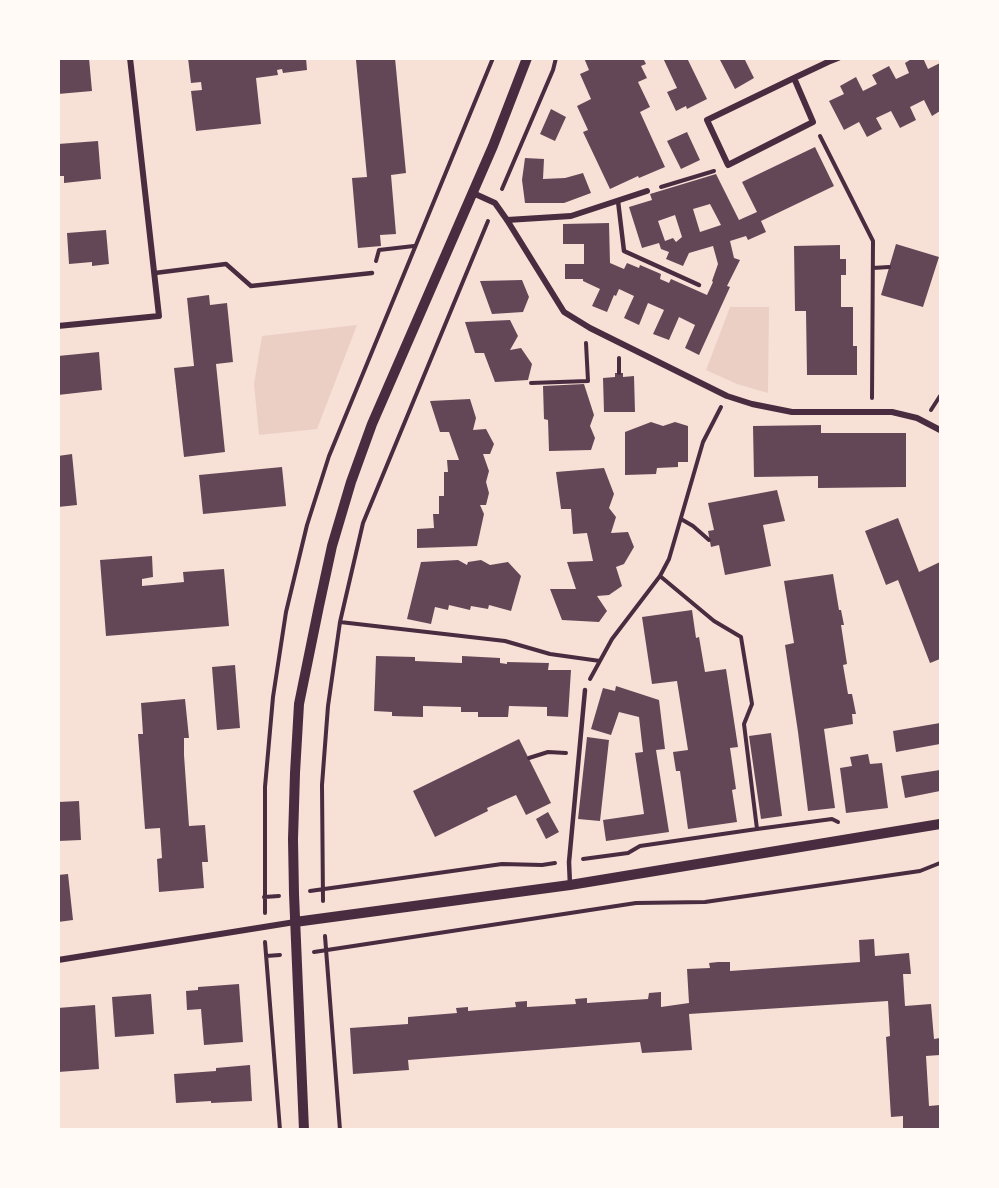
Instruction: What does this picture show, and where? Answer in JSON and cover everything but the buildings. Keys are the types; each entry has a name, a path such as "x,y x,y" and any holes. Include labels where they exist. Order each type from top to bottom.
{"street":[{"path":"58,326 159,316 130,58"},
{"path":"304,1130 293,839 299,704 319,606 332,546 351,482 372,424 493,146 527,58"},
{"path":"794,78 813,122 728,165 707,120 794,78 838,58"},
{"path":"507,220 571,216 646,191"},
{"path":"473,193 495,203 564,312 590,327 727,396 752,404 792,412 892,411 917,418 940,430"},
{"path":"58,960 295,922 570,885 940,824"}],"lane":[{"path":"618,201 624,252 699,285"},
{"path":"155,273 226,264 251,286 372,273"},
{"path":"570,885 569,862 585,690"}],"path":[{"path":"340,1130 323,918 322,786 328,706 340,622 363,523 495,203 553,70 556,58"},
{"path":"813,122 873,241 872,411"},
{"path":"646,191 728,165"},
{"path":"372,273 379,250 415,246"},
{"path":"873,268 889,267"},
{"path":"531,383 588,381 586,338 590,327"},
{"path":"585,690 612,639 660,576 669,559 703,442 727,396"},
{"path":"681,519 710,540"},
{"path":"660,576 714,621 741,637 752,704 744,724 757,829"},
{"path":"340,622 505,641 550,654 600,661"},
{"path":"529,758 548,752 579,754"},
{"path":"264,897 502,864 542,865 569,862 628,853 640,846 832,819 840,823"},
{"path":"280,1130 266,956 326,951 636,903 705,902 921,871 940,863"}],"shaded area":[{"path":"730,307 769,307 768,393 737,384 706,370"},
{"path":"357,325 317,429 259,435 254,384 262,336"}]}
